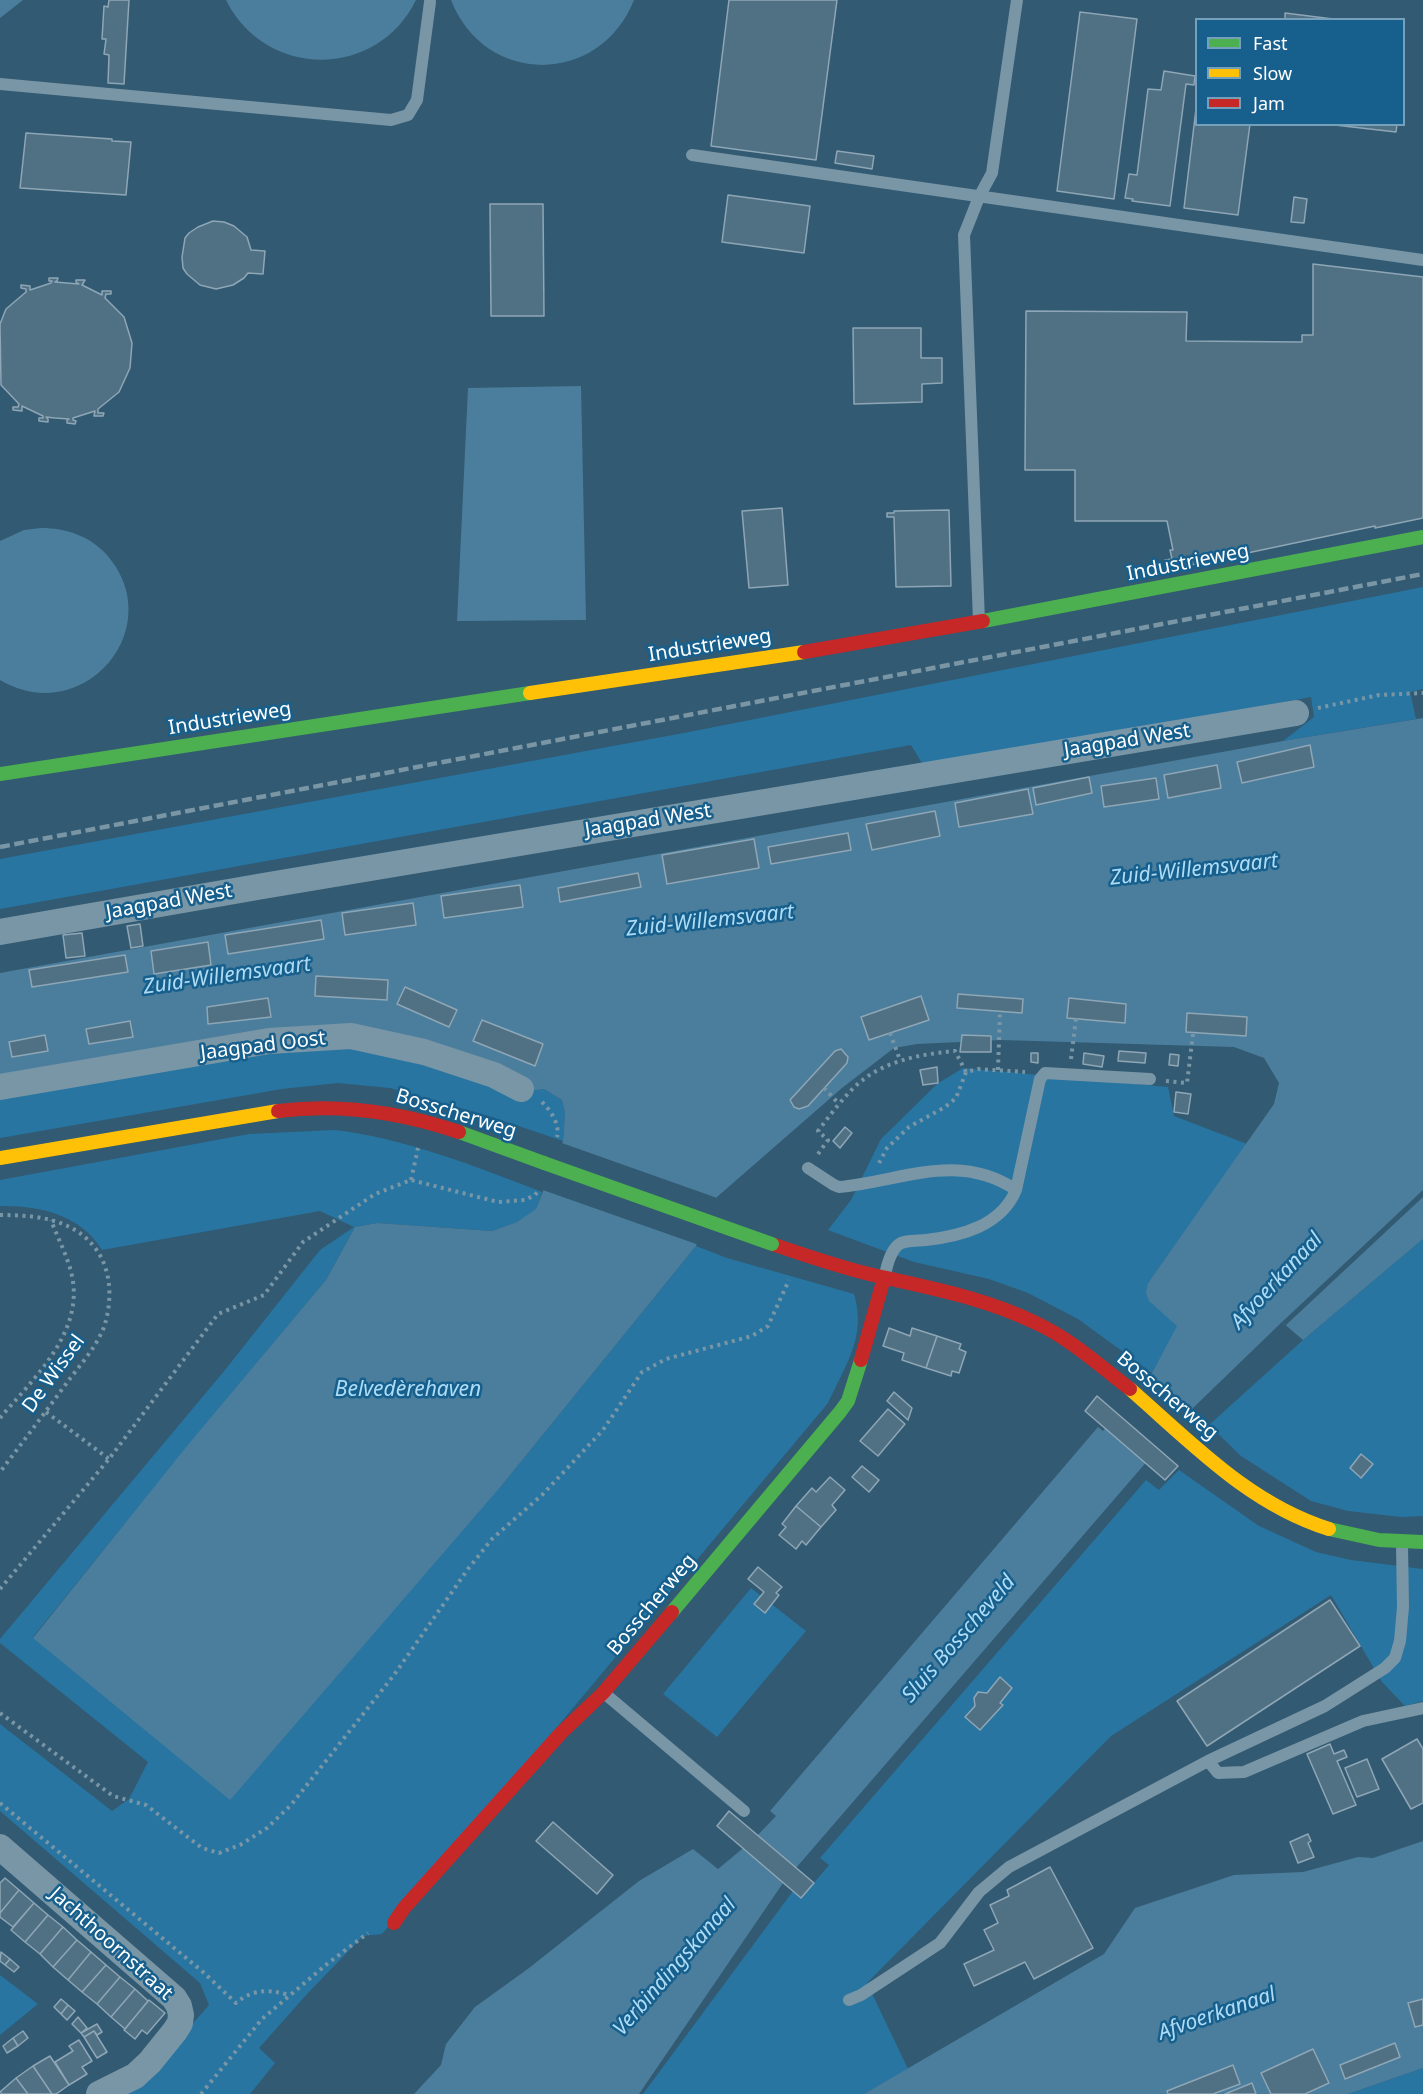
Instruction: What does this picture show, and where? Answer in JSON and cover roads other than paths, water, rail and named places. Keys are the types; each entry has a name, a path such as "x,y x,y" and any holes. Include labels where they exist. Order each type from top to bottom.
{"street":[{"name":"Industrieweg","path":"0,774 834,647 979,622 1423,537"},
{"name":"Jaagpad West","path":"0,932 263,885 1296,713"},
{"name":"Jaagpad Oost","path":"0,1087 269,1041 351,1036 424,1052 494,1075 520,1089"},
{"name":"Bosscherweg","path":"0,1158 241,1116 335,1108 371,1110 414,1119 464,1134 842,1268 961,1294 1017,1314 1060,1336 1124,1385 1243,1485 1292,1515 1344,1533 1402,1543 1423,1542"},
{"name":"Bosscherweg","path":"394,1923 404,1908 553,1742 603,1692 844,1406 854,1385 884,1278"},
{"name":"Jachthoornstraat","path":"0,1846 174,1998 179,2006 180,2023 150,2062 135,2076 99,2094"}],"lane":[{"path":"979,622 964,235 992,173 1017,0"},
{"path":"0,84 391,120 408,115 417,100 430,2"},
{"path":"692,155 1423,260"},
{"name":"Bosscherweg","path":"884,1278 888,1262 897,1246 902,1243 955,1234 985,1224 998,1216 1008,1205 1016,1190 1040,1079 1045,1073 1150,1079"},
{"path":"808,1168 839,1187 951,1169 993,1177 1016,1190"},
{"path":"849,2000 861,1995 940,1943 979,1892 1009,1867 1208,1761 1324,1706 1385,1668 1395,1658 1400,1641 1403,1607 1402,1543"},
{"path":"603,1692 744,1811"},
{"path":"1208,1761 1218,1773 1244,1772 1363,1721 1423,1708"}],"water":[{"path":"0,0 23,0 0,18"},
{"path":"226,0 416,0 398,26 375,45 349,56 321,60 293,56 267,45 244,26"},
{"path":"451,0 634,0 618,28 596,49 570,61 542,65 515,61 489,49 467,29"},
{"path":"581,386 586,620 457,621 468,388"},
{"path":"41,528 77,534 100,548 107,555 124,583 129,612 123,640 108,663 87,681 61,691 31,692 0,680 0,541 24,530"},
{"path":"1423,718 1423,1239 1303,1340 1282,1322 1193,1408 783,1883 639,2094 414,2094 441,2065 446,2044 475,2007 529,1968 639,1881 693,1849 718,1869 753,1840 776,1816 770,1811 1098,1427 1103,1431 1152,1373 1177,1326 1149,1301 1146,1293 1148,1283 1274,1104 1279,1083 1264,1058 1234,1047 1001,1040 917,1044 894,1048 842,1088 717,1197 696,1246 502,1485 230,1800 33,1638 187,1446 326,1280 355,1227 377,1223 492,1231 517,1222 536,1209 563,1141 565,1113 562,1100 544,1089 529,1091 356,1031 0,1081 0,973 1283,741"},
{"name":"Afvoerkanaal","path":"1423,1841 1423,2068 1348,2094 864,2094 1104,1954 1135,1908 1234,1875 1303,1872 1358,1857 1373,1858"}],"railway":[{"path":"0,847 1423,574"}],"water label":[{"name":"Zuid-Willemsvaart","path":"1194,870"},
{"name":"Zuid-Willemsvaart","path":"710,921"},
{"name":"Zuid-Willemsvaart","path":"227,976"},
{"name":"Belvedèrehaven","path":"408,1390"},
{"name":"Sluis Bosscheveld","path":"959,1639"},
{"name":"Verbindingskanaal","path":"675,1967"}]}
